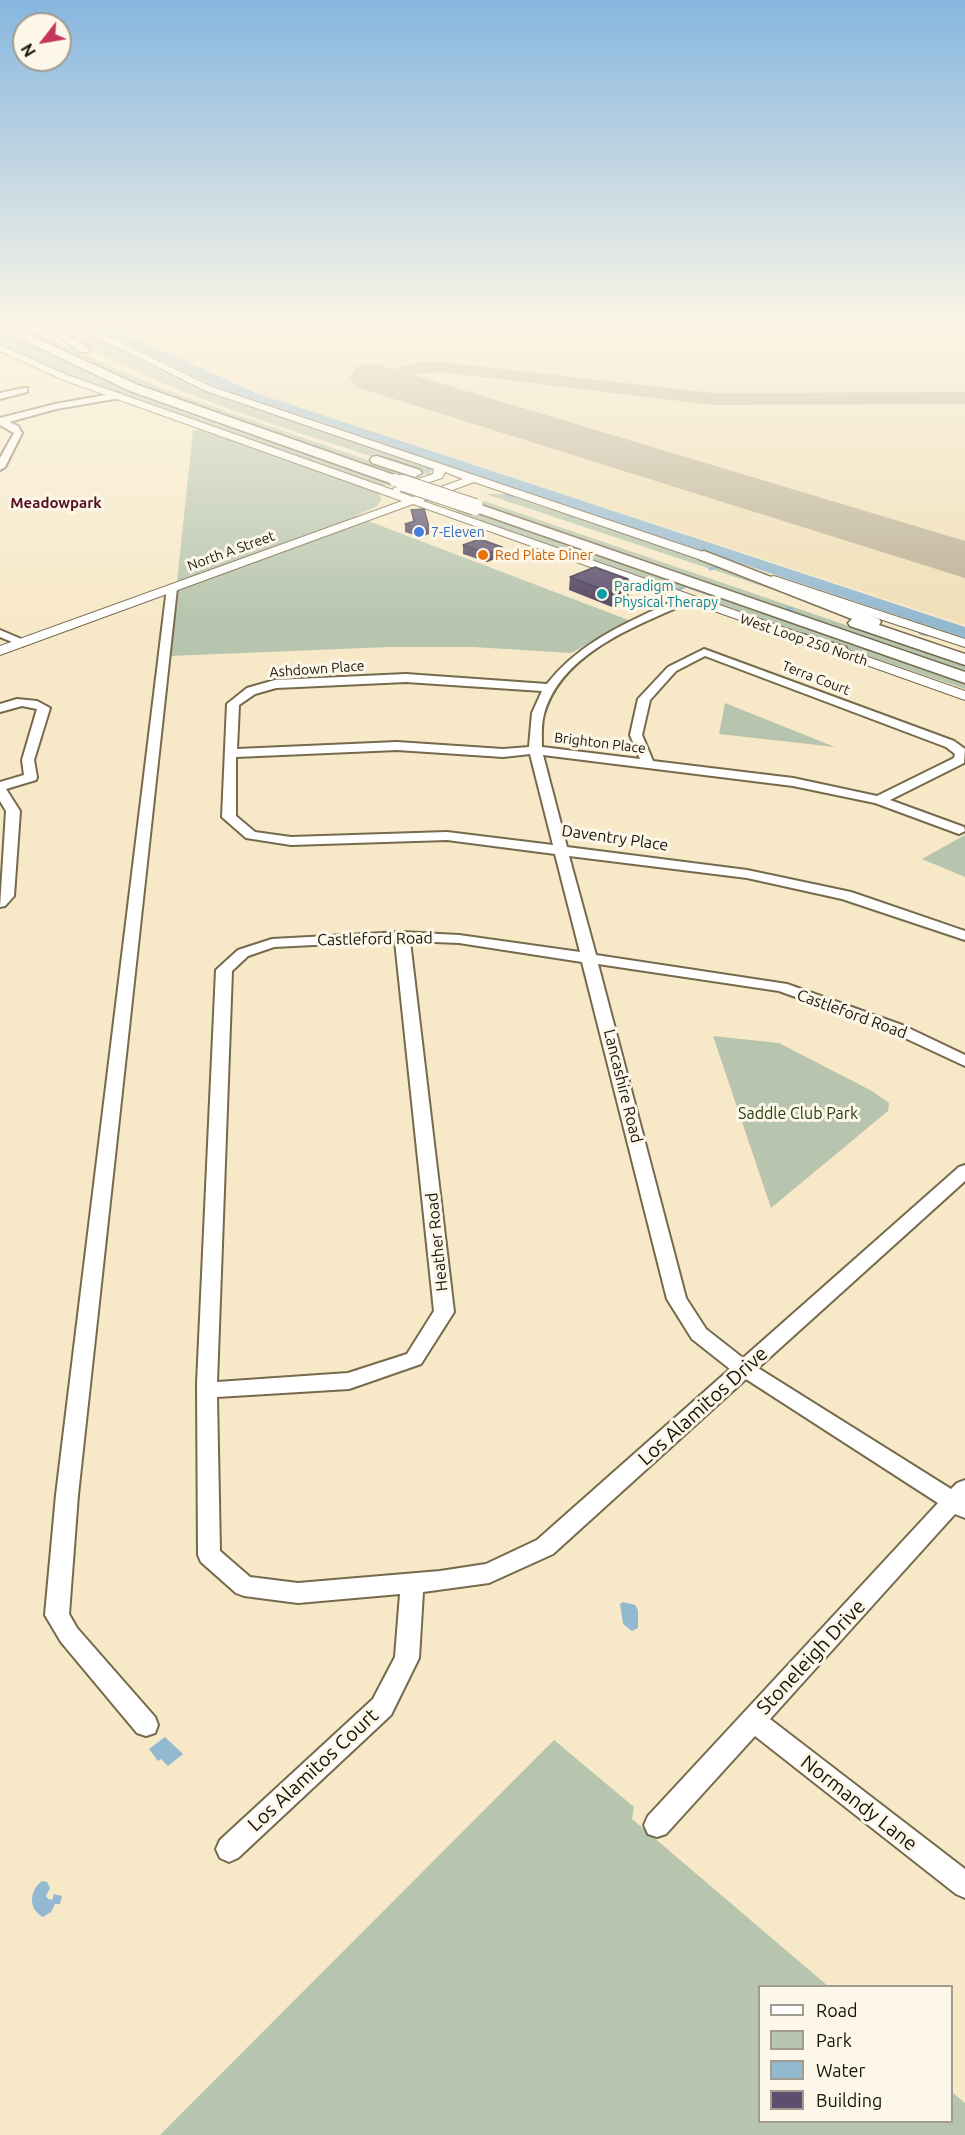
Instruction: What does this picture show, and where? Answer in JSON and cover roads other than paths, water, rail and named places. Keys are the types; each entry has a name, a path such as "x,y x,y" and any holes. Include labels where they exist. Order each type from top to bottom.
{"highway":[{"path":"238,425 965,678"},
{"path":"274,425 415,473 500,495 965,659"},
{"path":"704,556 965,659"},
{"path":"802,639 965,694"}],"main road":[{"name":"West Loop 250 North","path":"198,425 802,639"},
{"path":"313,425 472,479 500,495"},
{"path":"377,488 404,488 438,476 439,468"},
{"name":"North A Street","path":"0,651 472,479"},
{"path":"372,515 387,504 385,494 377,488"},
{"path":"372,515 414,510 446,513 443,506 449,502 482,490 704,556 965,643"}],"street":[{"path":"0,467 18,433 15,428 7,425"},
{"path":"146,1725 69,1635 57,1615 67,1495 172,588"},
{"name":"Lancashire Road","path":"688,599 593,645 568,665 549,688 537,715 536,750 678,1299 699,1334 745,1368 961,1500"},
{"path":"0,633 22,643"},
{"name":"Terra Court","path":"648,764 636,735 644,699 672,669 704,652 950,744 962,753 959,760 879,800"},
{"name":"Ashdown Place","path":"251,835 229,817 233,704 251,691 275,684 406,678 549,688"},
{"path":"0,708 14,702 33,701 44,708 28,760 31,777 0,788 14,811 7,896 0,903"},
{"name":"Brighton Place","path":"230,753 397,746 504,753 536,750 793,782 879,800 959,830"},
{"name":"Daventry Place","path":"251,835 291,841 447,836 747,874 846,896 965,936"},
{"name":"Castleford Road","path":"411,1584 298,1593 244,1586 209,1555 207,1387 224,970 243,953 272,943 402,936 459,939 782,987 896,1028 965,1061"},
{"name":"Heather Road","path":"207,1387 349,1381 414,1359 444,1312 402,936"},
{"name":"Los Alamitos Drive","path":"411,1584 489,1573 545,1547 965,1171"},
{"name":"Stoneleigh Drive","path":"657,1825 961,1500"},
{"name":"Los Alamitos Court","path":"229,1848 382,1707 407,1658 412,1606 411,1584"},
{"name":"Normandy Lane","path":"753,1720 965,1885"}],"water":[{"path":"323,425 352,425 965,627 965,638"},
{"path":"623,1602 635,1605 638,1610 638,1628 632,1631 623,1624 620,1604"},
{"path":"165,1737 183,1754 168,1766 161,1759 158,1761 149,1749"},
{"path":"42,1881 47,1882 50,1888 46,1896 48,1899 52,1900 54,1894 62,1896 60,1904 55,1904 51,1912 43,1917 38,1914 32,1900 35,1890"}],"waterway":[{"path":"402,458 408,460"},
{"path":"427,469 431,469 431,470 427,470 427,469"},
{"path":"506,495 512,497"},
{"path":"568,515 574,517"},
{"path":"710,569 715,567"},
{"path":"672,586 678,583"},
{"path":"686,586 720,598 710,603 676,591 686,586"},
{"path":"789,608 792,609 786,610 789,608"},
{"path":"920,633 928,635"}],"place":[{"name":"7-Eleven","path":"419,532"},
{"name":"Red Plate Diner","path":"483,555"},
{"name":"Paradigm Physical Therapy","path":"602,594"}],"district":[{"name":"Meadowpark","path":"56,503"}],"park label":[{"name":"Saddle Club Park","path":"798,1114"}]}
